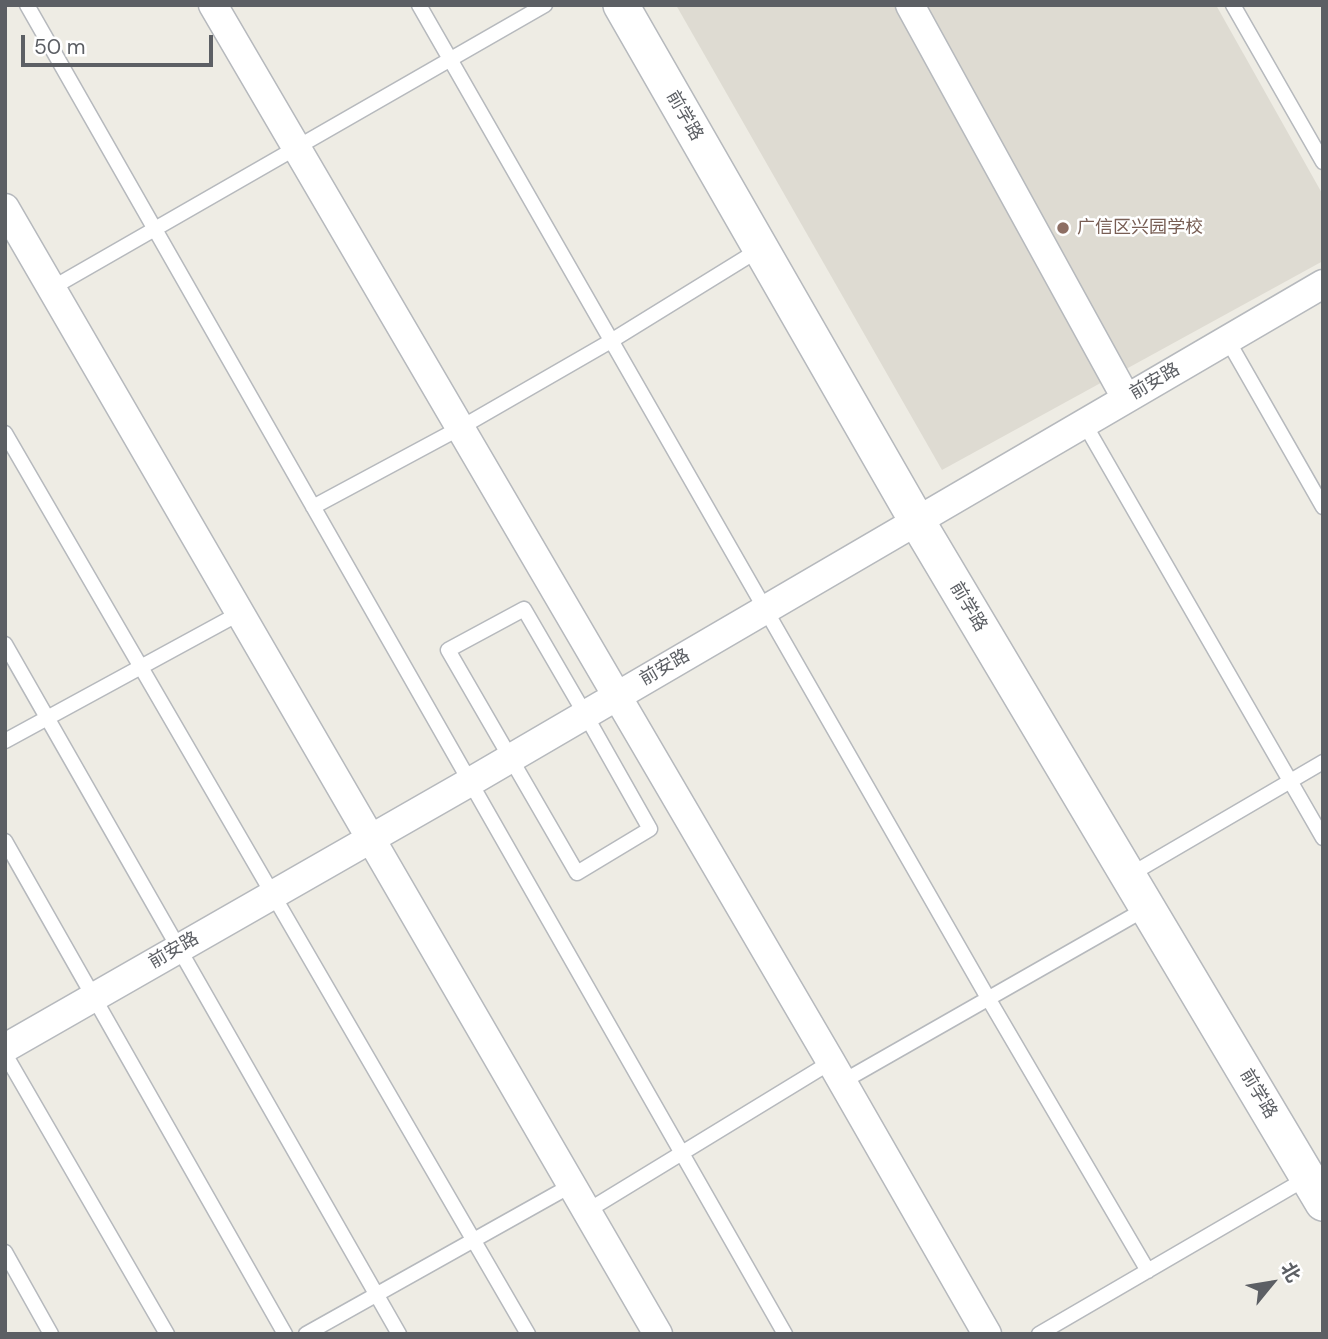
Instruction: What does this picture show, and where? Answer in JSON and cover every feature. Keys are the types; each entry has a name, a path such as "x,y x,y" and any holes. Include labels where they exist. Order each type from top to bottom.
{"street":[{"path":"213,5 837,1072 987,1334"},
{"name":"前学路","path":"621,5 917,521 1147,908 1318,1183"},
{"path":"910,5 1126,398"},
{"path":"5,208 658,1334"},
{"name":"前安路","path":"5,1048 470,782 1323,284"}],"lane":[{"path":"27,5 785,1334"},
{"path":"419,5 988,998 1148,1271"},
{"path":"52,288 545,5"},
{"path":"1233,5 1323,162"},
{"path":"313,507 460,428 611,341 760,249"},
{"path":"1227,340 1323,508"},
{"path":"1084,423 1323,838"},
{"path":"5,433 528,1334"},
{"path":"524,609 585,715 650,829 577,873 448,650 524,609"},
{"path":"5,741 240,613"},
{"path":"5,645 400,1334"},
{"path":"1128,876 1323,762"},
{"path":"5,841 285,1334"},
{"path":"587,1211 682,1152 988,998 1147,908"},
{"path":"5,1054 167,1334"},
{"path":"1039,1334 1148,1271 1318,1183"},
{"path":"306,1334 572,1185"},
{"path":"5,1252 51,1334"}],"shaded area":[{"name":"广信区兴园学校","path":"676,5 1216,5 1323,195 1323,261 942,470"}],"place":[{"name":"广信区兴园学校","path":"1063,228"}]}
